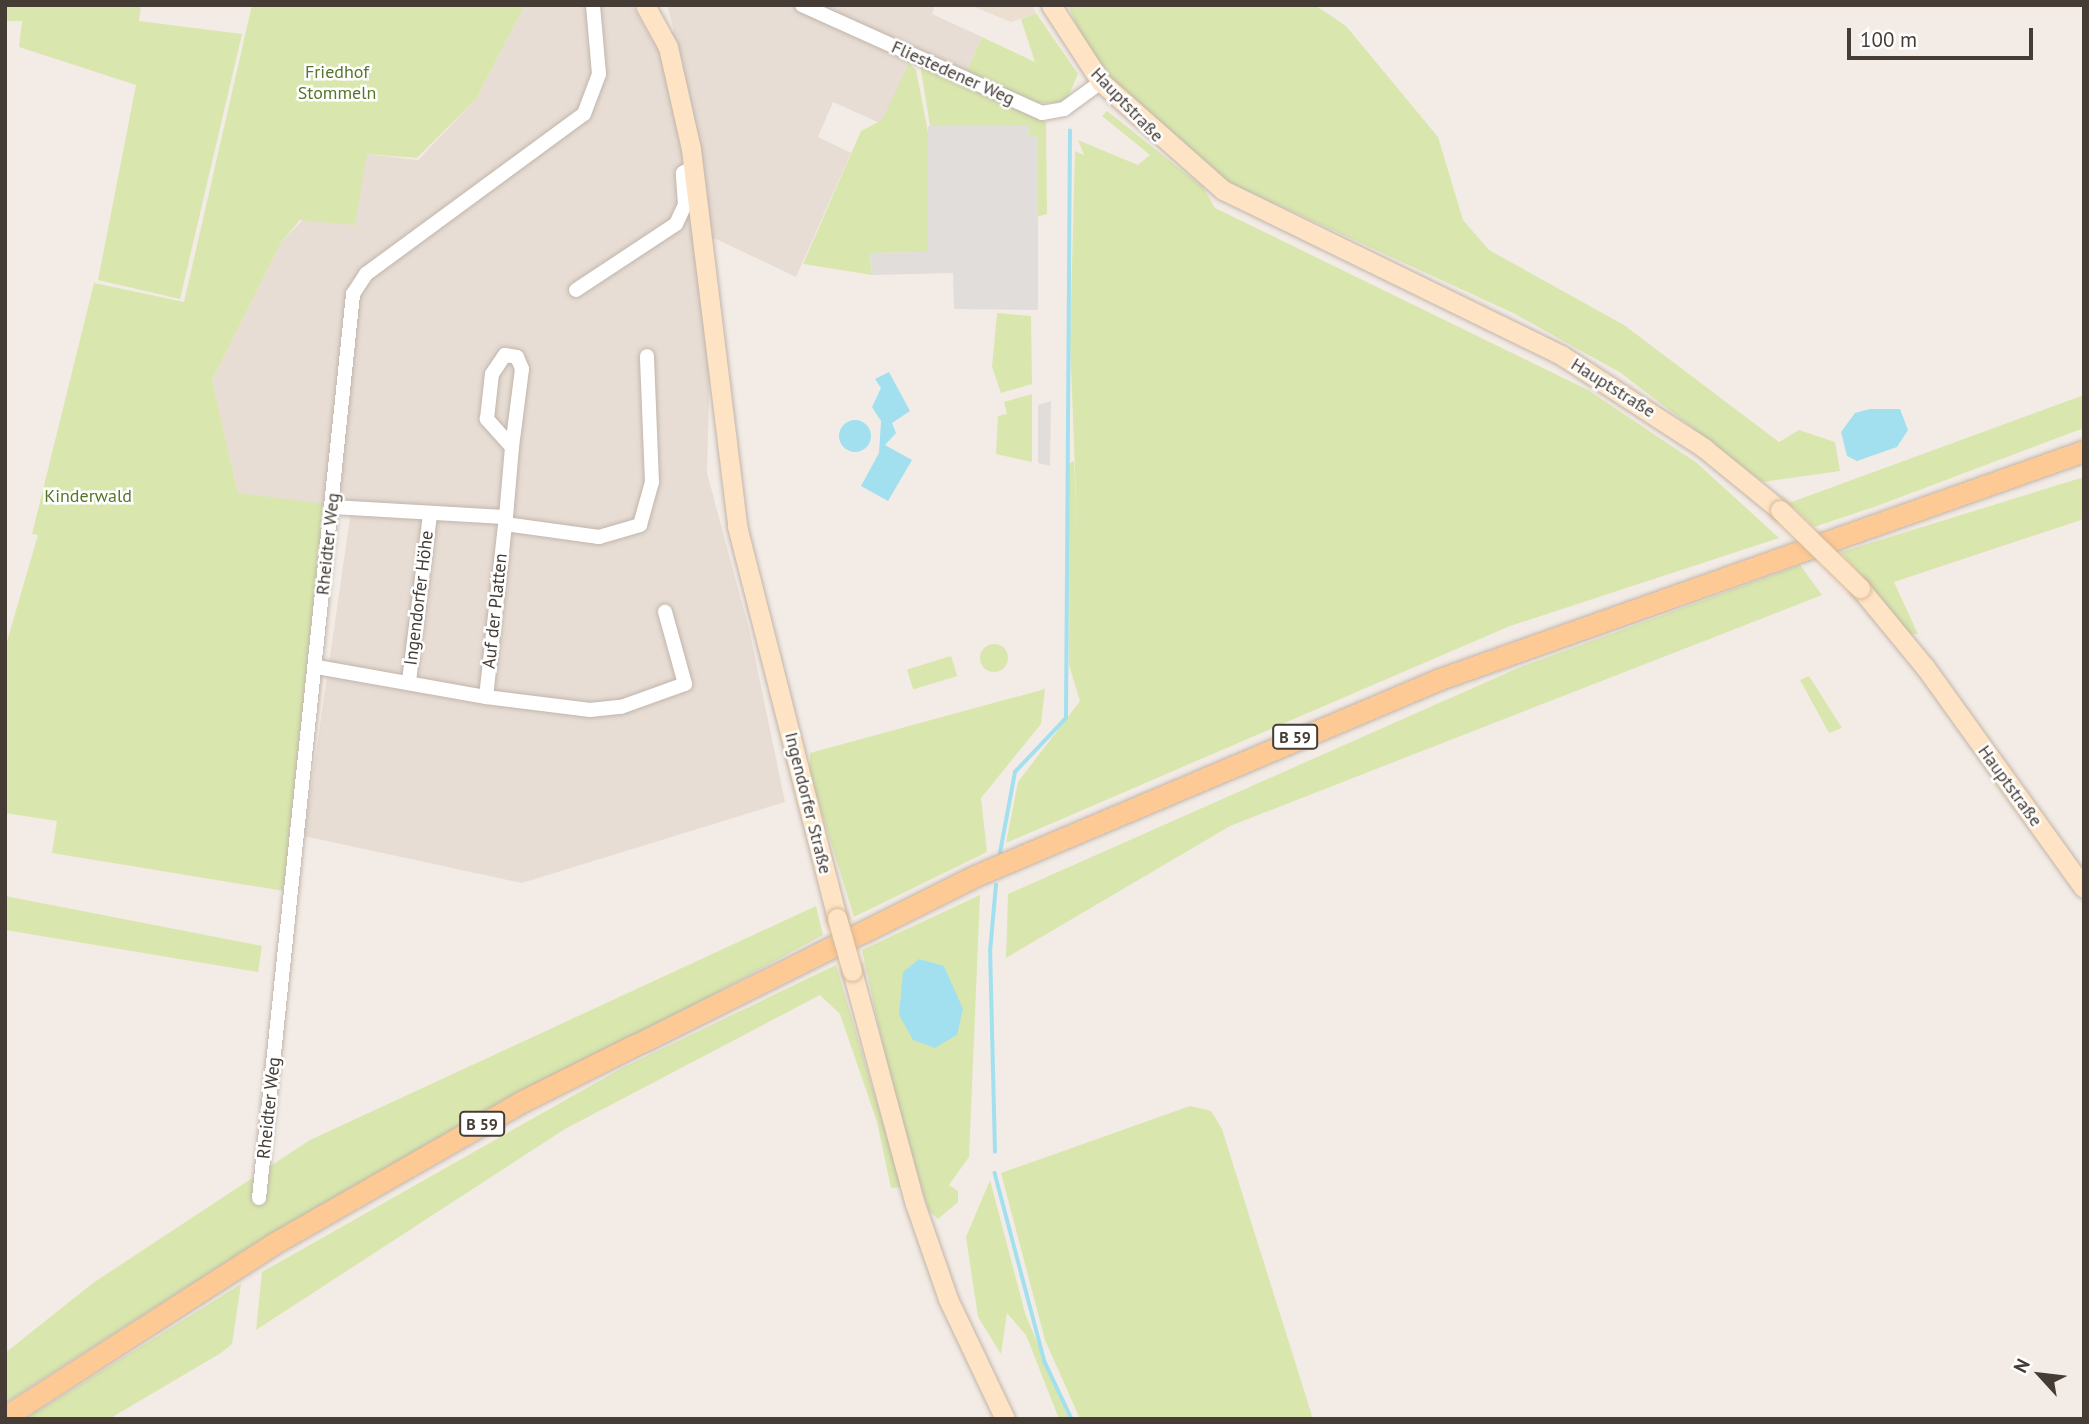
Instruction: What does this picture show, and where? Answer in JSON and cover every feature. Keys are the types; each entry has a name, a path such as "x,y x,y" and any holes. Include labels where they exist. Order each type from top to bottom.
{"main road":[{"path":"2026,470 2084,440"},
{"name":"B 59","path":"5,1417 275,1243 523,1101 975,876 1440,679 2084,451"}],"street":[{"name":"Rheidter Weg","path":"259,1198 317,667 331,507 358,282 584,114 599,74 593,5"},
{"name":"Ingendorfer Straße","path":"645,5 675,69 694,166 737,526 837,918 915,1204 948,1299 1005,1419"},
{"name":"Fliestedener Weg","path":"802,5 1042,113 1064,109 1101,82"},
{"name":"Hauptstraße","path":"1051,5 1101,82 1223,190 1561,355 1704,448 1780,510 1860,588 1925,667 2084,888"},
{"name":"Ingendorfer Straße","path":"576,290 676,223 685,205 683,173 694,166"},
{"path":"505,521 522,369 517,358 505,355 492,374 487,419 512,447"},
{"name":"Ingendorfer Höhe","path":"331,507 505,521 599,537 640,524 652,482 647,356"},
{"name":"Ingendorfer Höhe","path":"409,681 430,514"},
{"name":"Auf der Platten","path":"485,697 505,521"},
{"path":"317,667 409,681 485,697 590,710 621,707 685,684 665,612"}],"shaded area":[{"path":"525,5 632,5 652,40 674,31 667,5 935,5 932,14 982,37 967,71 916,48 882,124 833,102 818,137 851,153 796,277 716,239 693,241 710,365 707,473 750,633 785,802 522,883 304,836 351,511 238,493 212,380 282,241 367,154 418,160 476,99"},
{"path":"970,5 1032,5 1036,13 1011,22"},
{"path":"928,126 1029,126 1028,136 1038,137 1038,310 954,309 953,273 872,275 870,253 928,252"},
{"path":"1051,401 1050,466 1038,463 1038,405"}],"green space":[{"path":"5,5 141,5 139,21 242,34 180,299 98,280 136,85 19,47 22,21 5,21"},
{"path":"252,5 525,5 476,99 417,158 367,154 355,225 300,220 282,241 212,380 238,493 325,504 284,891 52,853 57,821 5,813 5,648 38,535 32,534 94,283 184,302"},
{"path":"1068,5 1315,5 1346,26 1438,137 1463,220 1489,250 1624,325 1779,442 1799,430 1835,442 1840,471 1763,482 1621,373 1513,313 1226,181 1135,107 1087,50"},
{"path":"1036,13 1078,74 1068,97 1058,103 1036,103 967,71 982,37 1035,62 1021,19"},
{"path":"909,63 916,70 928,132 928,252 870,253 872,275 803,264 861,131 882,120"},
{"path":"920,64 1046,122 1047,214 1036,217 1038,137 1028,136 1029,126 930,126"},
{"path":"1107,111 1203,187 1215,208 1588,390 1697,463 1779,538 1510,626 1006,843 1018,782 1080,701 1069,665 1068,464 1074,461 1078,551 1070,340 1075,151 1084,155 1078,140 1138,165 1150,155 1102,116"},
{"path":"997,313 1031,316 1032,384 1001,393 992,367"},
{"path":"1032,394 1032,462 996,454 998,416 1007,414 1004,402"},
{"path":"2084,395 2084,428 1877,506 1814,527 1789,503"},
{"path":"2084,477 2084,519 1894,582 1918,634 1909,634 1841,552"},
{"path":"1800,565 1822,595 1230,826 1006,958 1008,894 1518,668"},
{"path":"994,644 1004,648 1008,658 1004,668 994,672 984,668 980,658 984,648"},
{"path":"951,656 957,676 913,690 907,669"},
{"path":"1809,676 1842,728 1829,733 1800,680"},
{"path":"1045,689 1041,724 981,798 987,852 854,917 810,774 810,753"},
{"path":"980,895 969,1157 949,1185 958,1191 958,1202 938,1219 929,1211 898,1115 862,950"},
{"path":"5,896 262,946 258,972 5,930"},
{"path":"816,906 823,935 264,1238 5,1403 5,1353 93,1283 310,1140"},
{"path":"836,965 902,1187 891,1188 877,1122 840,1014 820,995 565,1129 256,1330 262,1272 622,1068"},
{"path":"1190,1106 1211,1111 1222,1129 1313,1419 1080,1419 1045,1340 1001,1173"},
{"path":"990,1180 1025,1313 1069,1419 1059,1419 1026,1335 1007,1313 1001,1354 978,1317 966,1237"},
{"path":"241,1284 232,1344 221,1353 109,1419 25,1419"}],"water":[{"path":"889,372 910,411 892,423 896,433 885,445 912,460 888,501 861,486 879,453 881,421 872,407 881,388 875,379"},
{"path":"1870,409 1900,409 1908,430 1897,447 1857,461 1847,456 1841,432 1855,413"},
{"path":"855,420 866,425 871,436 866,447 855,452 844,447 839,436 844,425"},
{"path":"919,959 944,966 963,1009 957,1035 935,1048 913,1040 899,1015 903,972"}],"waterway":[{"path":"1000,853 1015,772 1066,718 1070,131"},
{"path":"995,1152 990,952 996,885"},
{"path":"995,1173 1045,1362 1072,1419"}],"park label":[{"name":"Friedhof Stommeln","path":"337,83"},
{"name":"Kinderwald","path":"88,496"}]}
